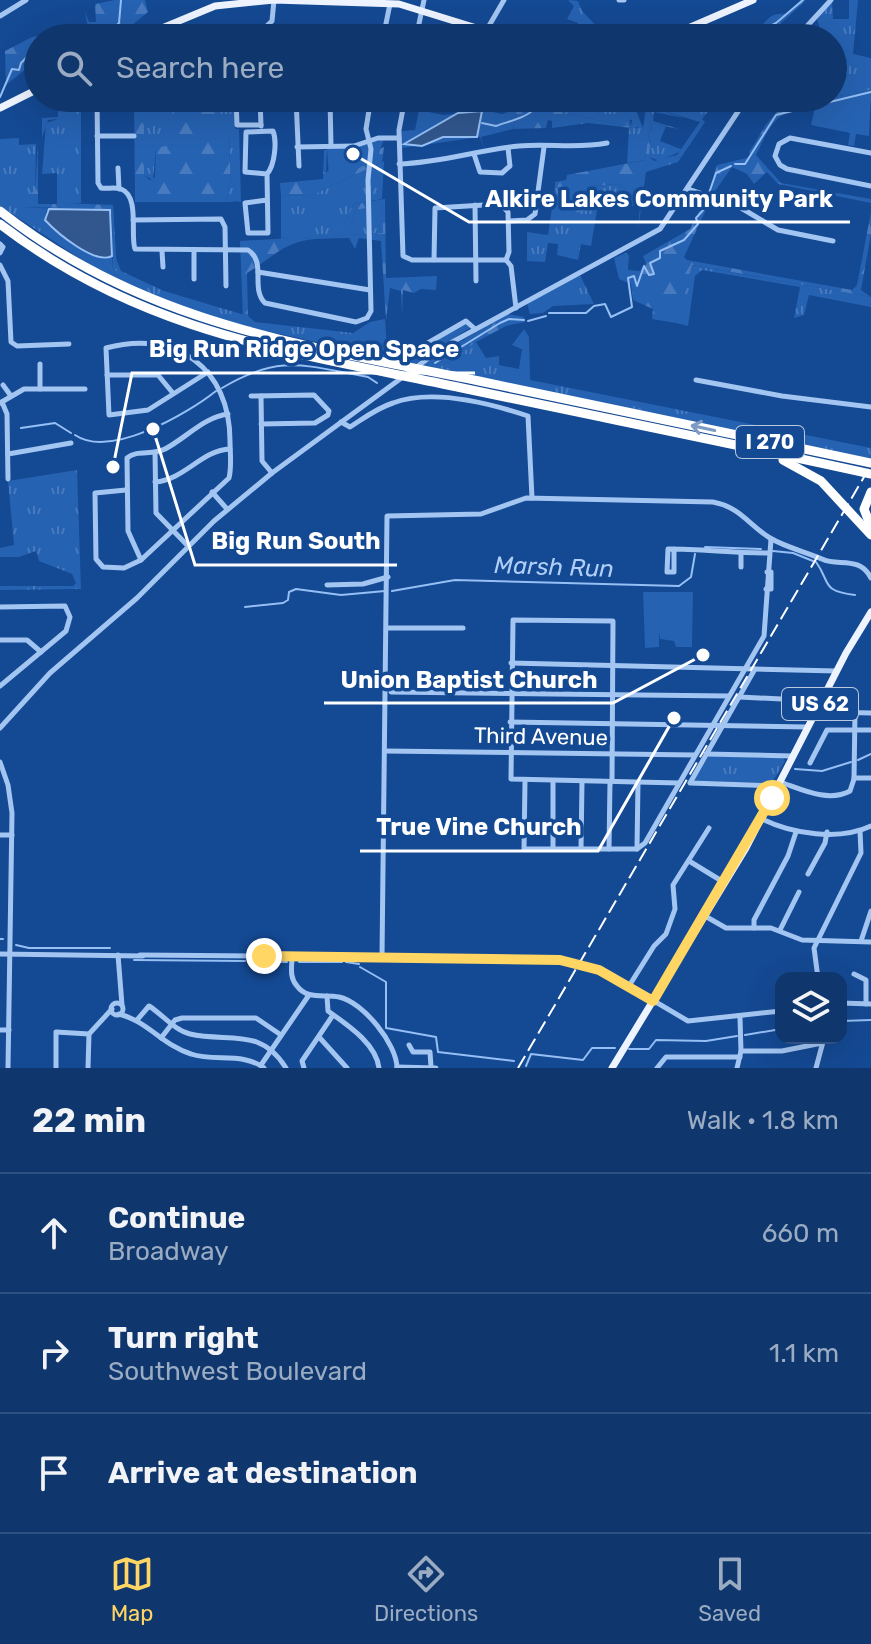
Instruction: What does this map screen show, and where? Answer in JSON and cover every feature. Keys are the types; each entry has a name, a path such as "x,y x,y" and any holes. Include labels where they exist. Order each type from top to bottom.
{"highway":[{"name":"I 270","path":"0,211 58,253 102,278 158,304 213,323 866,462"},
{"name":"I 270","path":"0,224 88,282 138,307 201,330 871,474"},
{"path":"726,444 802,468 821,481 850,516 871,535"},
{"path":"871,492 864,509 871,527"}],"main road":[{"path":"172,24 215,6 274,0 390,3 422,9 466,24"},
{"path":"697,24 753,0"},
{"path":"0,108 24,96"},
{"name":"US 62","path":"612,1068 762,819 807,727 871,612"}],"street":[{"path":"0,16 26,0"},
{"path":"269,24 272,21 274,0"},
{"path":"419,24 424,0"},
{"path":"490,24 504,0"},
{"path":"809,24 831,0"},
{"path":"386,24 390,3"},
{"path":"97,112 98,185 119,189 129,200 135,249 253,253 258,272 258,292 265,303 362,322 371,313 369,140 366,129 369,112"},
{"path":"237,112 237,125 275,133 273,166 267,174 268,233 245,231 245,204 248,200 267,200"},
{"path":"260,112 261,128"},
{"path":"296,112 299,166"},
{"path":"330,112 331,146"},
{"path":"403,112 399,164 401,250 405,257 506,260 511,266 516,308"},
{"path":"0,728 50,673 137,598 227,509 271,472 427,358 660,229 738,112"},
{"path":"261,128 244,133 244,169 246,173 267,174"},
{"path":"97,136 134,136"},
{"path":"297,147 354,146 369,140 399,138"},
{"path":"871,153 794,138 781,141 776,152 783,167 871,186"},
{"path":"399,164 508,148 579,148 607,143"},
{"path":"509,221 533,216 544,147"},
{"path":"474,154 481,173 508,170 508,148"},
{"path":"118,168 119,189"},
{"path":"688,189 736,205 778,230 833,241"},
{"path":"434,260 435,208 475,205 506,206 509,221 506,260"},
{"path":"475,205 476,281"},
{"path":"133,220 221,219 225,224 226,286"},
{"path":"0,244 3,247 0,253"},
{"path":"162,251 163,267"},
{"path":"194,251 194,279"},
{"path":"0,265 8,281 11,342 17,346 69,344"},
{"path":"258,272 370,290"},
{"path":"388,347 414,351 466,321 475,329"},
{"path":"126,490 96,491 98,564 118,568 141,560 230,474 228,414 219,388 208,372 196,359 166,346 106,348 109,415 148,410 208,372"},
{"path":"40,364 40,389"},
{"path":"107,375 158,375 172,392"},
{"path":"696,380 782,396 871,407"},
{"path":"3,385 11,396"},
{"path":"8,479 7,414 1,403 24,389 85,389"},
{"path":"251,396 314,395 329,412 315,423 261,424"},
{"path":"261,396 265,464 271,472"},
{"path":"341,422 350,427 393,403 423,397 449,398 528,416 532,498"},
{"path":"141,560 129,536 126,461 130,455 155,453 215,416 228,414"},
{"path":"8,454 71,443"},
{"path":"155,482 169,481 219,450 230,449"},
{"path":"155,453 156,513 188,546"},
{"path":"212,492 227,509"},
{"path":"382,957 389,577 387,516 481,514 532,498 715,502 740,512 771,539 821,559 847,561 865,569 871,578"},
{"path":"525,781 524,849 637,849 645,843 765,633 767,553 771,539"},
{"path":"674,549 767,553"},
{"path":"741,553 741,567"},
{"path":"327,585 363,584 389,577"},
{"path":"0,607 68,607 68,628 0,686"},
{"path":"609,849 611,782 613,724 613,621 513,620 511,779 525,781 611,782 638,783 679,783"},
{"path":"388,628 463,628"},
{"path":"0,640 27,640 41,652"},
{"path":"511,663 837,671"},
{"path":"756,668 690,783 779,784 811,794 839,795 850,791 854,778 855,713"},
{"path":"391,692 730,697"},
{"path":"739,697 820,704 829,712 871,713"},
{"path":"510,722 807,727"},
{"path":"810,763 827,730 871,730"},
{"name":"Third Avenue","path":"385,751 696,755"},
{"path":"706,754 793,756"},
{"path":"0,762 11,800 12,835 8,1068"},
{"path":"854,778 871,778"},
{"path":"553,781 553,849"},
{"path":"581,849 582,782"},
{"path":"637,849 638,783"},
{"path":"762,819 796,832 860,831 871,826"},
{"path":"629,986 668,929 675,909 673,885 709,828"},
{"path":"817,972 814,954 817,940 860,857 863,847 860,831"},
{"path":"754,928 754,920 788,856 796,832"},
{"path":"808,874 825,843 827,832"},
{"path":"0,835 12,835"},
{"path":"689,861 725,883"},
{"path":"780,931 799,892"},
{"path":"861,941 871,911"},
{"path":"705,916 726,928 780,931 796,938 871,942"},
{"path":"0,954 560,960 599,970 688,1021 775,1012"},
{"path":"118,955 118,1011"},
{"path":"292,956 294,981 309,995 330,996 360,1013 391,1050 396,1067 433,1068 430,1052 413,1052 409,1045"},
{"path":"847,1003 869,1004 866,980 854,974"},
{"path":"118,1011 199,1057 247,1059 262,1066 309,995"},
{"path":"330,996 327,1008 346,1022 374,1054 379,1068"},
{"path":"137,1020 149,1006 172,1024 194,1035 242,1037 271,1050 286,1068"},
{"path":"56,1068 56,1032 89,1034 118,1011"},
{"path":"304,1068 302,1061 333,1015"},
{"path":"737,1068 741,1054 739,1017"},
{"path":"161,1038 172,1024 182,1018 256,1018 281,1035"},
{"path":"0,1030 9,1030"},
{"path":"88,1068 89,1034"},
{"path":"319,1037 347,1068"},
{"path":"657,1068 666,1057 778,1052 811,1044"},
{"path":"816,1068 822,1044"}],"green space":[{"path":"145,0 148,12 133,24 87,24 85,12 89,22 96,22 95,4"},
{"path":"568,0 578,1 582,11 594,24 578,24 567,19 574,6"},
{"path":"801,0 806,0 779,24 763,24 774,15 786,14"},
{"path":"849,0 858,0 853,54 871,58 871,90 847,94 847,24 819,24 816,16 832,2 833,19 849,19"},
{"path":"24,41 24,70 6,85 5,51"},
{"path":"871,90 871,102 847,103 847,94"},
{"path":"871,92 869,136 856,134 854,146 848,145 850,133 811,125 814,112 847,112 847,97"},
{"path":"58,112 81,112 81,203 59,204 57,126 57,173 42,174 46,123 58,119"},
{"path":"134,112 144,112 144,175 150,180 155,177 156,148 174,144 174,112 218,112 218,134 229,134 231,185 226,199 235,202 135,202"},
{"path":"144,112 174,112 174,144 156,149 153,180 144,175"},
{"path":"218,112 235,112 235,129 239,129 241,202 226,200 231,184 229,134 218,135"},
{"path":"419,112 443,115 516,112 513,129 481,137 484,150 480,137 402,148 402,131 415,130"},
{"path":"516,112 563,112 627,126 624,116 628,114 631,126 641,129 588,123 552,128 552,121 548,120 546,128 513,129"},
{"path":"637,112 643,128 645,112 652,112 645,160 627,163 629,128 640,128 631,126 632,120 627,119 627,126 562,113"},
{"path":"652,112 653,121 682,130 652,123 649,157 654,161 677,155 702,119 705,122 678,162 646,172 638,230 641,192 637,191 634,206 628,205 630,195 619,184 590,186 585,211 563,214 566,187 555,187 555,182 566,180 567,175 645,160"},
{"path":"667,112 708,112 700,122"},
{"path":"788,112 771,127 756,155 781,183 871,199 871,203 778,184 767,172 754,184 747,174 732,167 713,194 709,192 717,165 751,157 749,152 776,114"},
{"path":"58,117 59,203 113,205 117,271 113,270 112,214 106,209 22,207 19,204 19,194 30,194 35,190 38,144 38,204 57,204 57,119 48,120 42,138 42,118"},
{"path":"652,123 666,126 660,141 683,150 660,161 649,157"},
{"path":"19,138 19,145 36,144 35,190 23,207 57,209 46,211 45,220 97,257 112,256 113,270 117,270 116,258 121,271 164,291 248,316 255,322 353,333 370,322 385,319 387,348 407,352 465,322 471,327 415,364 212,319 108,277 0,206 0,139"},
{"path":"384,139 377,159 341,177 329,177 327,148"},
{"path":"384,147 382,162 312,195 281,196 280,183 323,179 324,150 327,150 326,172"},
{"path":"384,161 382,199 354,204 343,229 348,230 356,210 382,204 384,233 281,239 281,196 312,195"},
{"path":"619,184 630,195 628,205 598,204 591,246 581,244 578,260 557,255 558,244 548,243 545,262 527,261 527,232 548,235 555,187 566,186 563,213 585,210 590,186"},
{"path":"706,198 711,199 684,257 687,260 852,290 857,285 871,212 871,234 861,290 871,297 692,265 676,323 652,319 653,309 633,300 631,284 619,279 614,258 626,253 629,255 628,270 640,271 646,263 643,256 690,229"},
{"path":"385,199 386,278 437,276 436,290 421,289 414,293 403,290 402,316 401,291 390,288 386,321 381,241 359,238 355,249 349,238 309,240 283,249 247,273 248,316 243,318 240,241 383,233 382,205 356,210 348,230 343,229 354,204"},
{"path":"691,265 871,297 871,307 809,295 804,315 794,318 800,287 702,270 695,276 688,326 676,323"},
{"path":"580,275 594,304 553,306 543,313 530,314 527,303"},
{"path":"508,314 524,317 525,322 506,326 476,342 448,363 430,359"},
{"path":"524,329 529,337 530,380 871,448 871,459 421,365 430,359 448,363 476,342 486,358 499,356 499,365 519,369 522,349 512,345"},
{"path":"77,470 81,589 0,590 0,586 73,586 76,583 72,574 39,561 36,551 19,557 0,557 0,548 14,545 8,481"},
{"path":"643,592 693,592 692,647 676,647 674,641 660,639 659,632 659,647 645,648"},
{"path":"709,756 783,758 785,761 772,783 693,781"}],"shaded area":[{"path":"482,112 477,137 443,137 422,146 404,144 458,113"},
{"path":"49,209 110,210 112,256 96,256 67,239 45,220"}],"waterway":[{"path":"118,24 121,0"},
{"path":"774,24 803,0"},
{"path":"0,97 12,69 19,70 24,60"},
{"path":"847,98 871,92"},
{"path":"482,123 496,126 530,112"},
{"path":"735,164 745,164 776,115 788,112"},
{"path":"709,193 716,173 731,166"},
{"path":"549,313 586,313 594,306 605,304 611,317 632,307 628,278 634,276 637,286 644,266 649,275 654,274 650,263 660,258 660,251 684,240 698,224 696,218 705,208 708,198"},
{"path":"528,321 546,316"},
{"path":"435,363 500,323 509,319 524,320"},
{"path":"222,388 261,370 294,365 368,377 377,383"},
{"path":"75,435 90,441 127,438 187,411 216,391"},
{"path":"21,428 55,423 71,433"},
{"name":"Marsh Run","path":"705,547 761,549"},
{"name":"Marsh Run","path":"773,551 793,553 813,561"},
{"name":"Marsh Run","path":"392,591 455,580 679,586 691,577 695,554"},
{"name":"Marsh Run","path":"816,562 831,588 855,595"},
{"name":"Marsh Run","path":"245,607 283,603 288,600 289,592 296,589 341,595 385,591"},
{"path":"858,760 871,754"},
{"path":"795,769 822,771 851,762"},
{"path":"16,945 29,948 110,948"},
{"path":"134,960 245,961"},
{"path":"249,961 287,962"},
{"path":"299,962 342,962"},
{"path":"346,962 359,964"},
{"path":"360,967 386,982 386,1028 436,1037 438,1052 514,1061"},
{"path":"847,1021 871,1020"},
{"path":"745,1035 775,1030"},
{"path":"629,1049 649,1049 656,1040 706,1041 737,1036"},
{"path":"526,1066 531,1054 583,1060 592,1048 615,1048"}],"railway":[{"path":"518,1068 871,465"}],"place":[{"name":"Alkire Lakes Community Park","path":"353,154"},
{"name":"Big Run South","path":"153,429"},
{"name":"Big Run Ridge Open Space","path":"113,467"},
{"name":"Union Baptist Church","path":"703,655"},
{"name":"True Vine Church","path":"674,718"}],"route":[{"path":"264,956 560,960 599,970 653,1001 746,848 772,798"}]}
